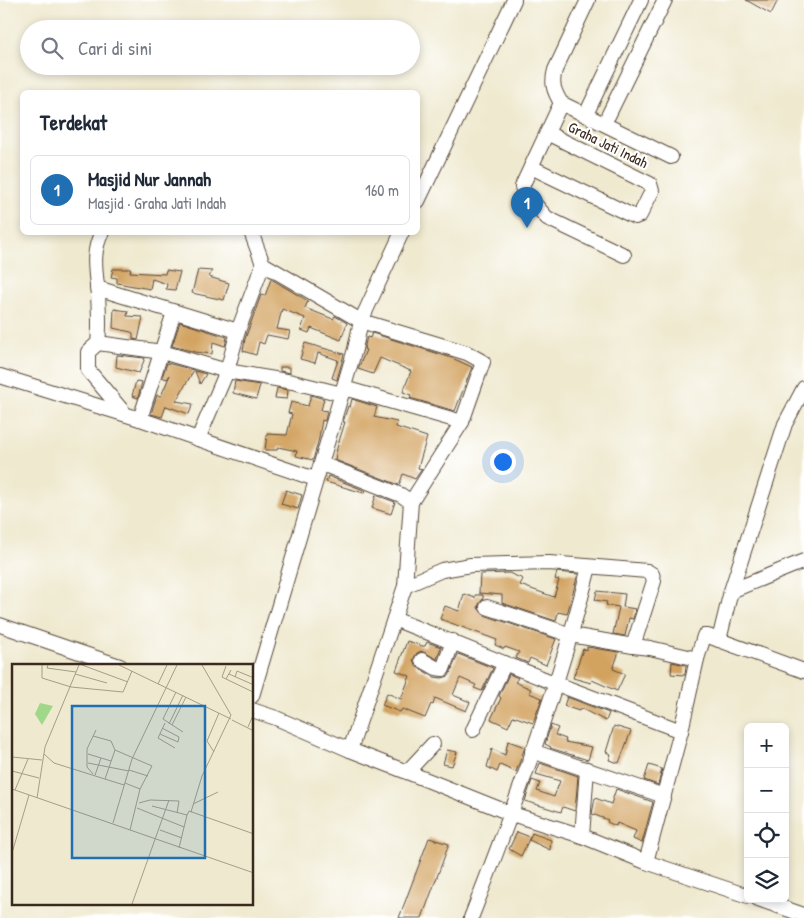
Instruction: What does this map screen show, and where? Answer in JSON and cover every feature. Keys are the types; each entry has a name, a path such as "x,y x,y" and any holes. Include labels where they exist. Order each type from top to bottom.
{"street":[{"path":"420,196 514,0"},
{"name":"Graha Jati Indah","path":"588,0 554,70 552,80 554,92 561,103 671,157"},
{"path":"589,108 642,0"},
{"path":"608,116 665,0"},
{"name":"Graha Jati Indah","path":"561,103 523,184 523,191 547,218 624,255"},
{"name":"Graha Jati Indah","path":"531,168 635,217 640,215 652,191 650,184 547,133"},
{"path":"101,235 95,249 94,259 97,288 98,343 88,352 88,370 126,415"},
{"path":"252,235 263,264 361,322 466,353 484,362 462,422 411,502 405,586 350,750"},
{"path":"254,689 322,464 361,322 401,235"},
{"path":"198,439 227,371 238,331 263,264"},
{"path":"97,288 238,331"},
{"path":"140,419 174,312"},
{"path":"98,343 162,352 227,371 343,391 462,422"},
{"path":"0,376 140,419 316,479"},
{"path":"713,638 731,592 785,424 804,388"},
{"path":"322,464 401,495 411,502"},
{"path":"731,592 804,561"},
{"path":"405,586 442,570 471,565 548,563 647,571 652,574 654,581 633,646"},
{"path":"471,918 512,814 571,635 589,567"},
{"path":"487,607 571,635 650,648 697,659"},
{"path":"394,619 554,684 681,731"},
{"path":"0,625 114,664"},
{"path":"646,862 704,636 804,671"},
{"path":"422,660 436,668 443,669 453,642"},
{"path":"472,730 505,663"},
{"path":"254,711 512,814 582,836 646,862 744,895"},
{"path":"407,772 433,744"},
{"path":"532,751 664,796"},
{"path":"582,836 587,769"},
{"path":"770,903 804,914"}],"building":[{"path":"746,0 778,0 771,14"},
{"path":"113,269 131,269 130,272 165,274 166,270 180,272 175,290 166,289 167,284 152,279 150,289 117,283 117,278 111,277"},
{"path":"198,270 212,271 209,277 229,283 224,300 192,293"},
{"path":"271,279 308,301 305,308 333,319 335,316 347,323 341,340 311,328 309,333 301,330 305,318 282,309 277,329 290,331 288,339 267,335 264,344 259,342 256,355 243,351 245,339 261,295 265,296"},
{"path":"114,309 128,311 127,316 143,317 138,340 133,339 133,333 131,332 113,328"},
{"path":"180,322 227,337 225,346 213,342 212,354 172,346"},
{"path":"372,333 452,358 472,367 455,411 410,398 411,395 403,392 411,371 380,358 373,374 358,369 366,350 364,349 367,337 370,338"},
{"path":"305,343 344,354 337,380 332,378 338,360 318,353 315,363 300,359"},
{"path":"117,355 145,358 139,373 116,367"},
{"path":"167,363 194,370 176,401 193,404 189,414 166,406 162,417 151,414 157,395 161,396 170,375 167,379 162,377"},
{"path":"280,367 290,367 290,373 280,371"},
{"path":"195,371 206,374 200,384"},
{"path":"136,381 142,382 138,398 132,396"},
{"path":"235,381 260,385 256,399 233,393"},
{"path":"277,388 288,390 287,399 275,398"},
{"path":"311,395 324,399 321,410 327,411 325,421 322,420 313,460 296,456 297,451 278,447 277,450 265,450 267,434 287,435 292,414 288,413 291,402 308,406"},
{"path":"352,399 377,407 374,417 397,422 396,427 427,437 418,468 422,469 415,479 403,474 399,485 335,460 345,422 343,422"},
{"path":"328,476 366,491 364,493 326,482"},
{"path":"286,490 302,495 298,509 281,504"},
{"path":"376,495 395,502 391,514 372,508"},
{"path":"557,572 578,574 567,614 558,612 556,621 502,603 502,595 479,593 480,574 509,573 523,579 520,585 554,597 559,580 555,579"},
{"path":"597,591 625,594 623,607 636,609 633,619 629,618 625,636 613,634 619,607 606,605 607,602 595,600"},
{"path":"464,594 475,598 475,595 483,595 478,608 484,615 556,639 546,665 530,658 528,663 516,658 519,652 495,645 497,640 440,619 445,606 459,611"},
{"path":"407,641 422,646 425,646 427,642 441,647 437,659 421,651 417,653 413,660 417,667 434,677 442,678 449,676 458,654 493,668 482,691 474,688 476,685 460,678 453,695 470,702 466,711 435,698 425,718 402,709 400,712 382,705 387,693 401,699 410,676 396,671"},
{"path":"587,647 619,652 613,669 625,674 617,691 592,680 591,683 573,678 583,649 587,650"},
{"path":"672,662 686,665 685,675 671,674"},
{"path":"509,674 518,678 515,682 531,689 529,693 542,698 533,723 513,716 508,727 491,719"},
{"path":"567,697 609,713 606,721 580,708 579,711 564,706"},
{"path":"551,725 558,728 555,735 566,739 565,742 592,747 588,760 550,748 545,744"},
{"path":"614,726 631,731 619,763 609,760 611,754 606,752"},
{"path":"508,741 525,747 516,772 500,765 497,772 487,767 492,749 505,755"},
{"path":"447,750 457,752 452,766 443,764"},
{"path":"540,763 578,776 575,811 563,807 561,812 525,801 532,780 540,783 537,791 554,797 560,781 536,774"},
{"path":"649,765 662,769 658,785 644,780"},
{"path":"616,789 653,802 642,843 633,839 636,831 617,823 616,826 607,822 608,820 592,814 595,798 611,804"},
{"path":"517,832 530,837 521,856 509,849"},
{"path":"532,833 551,840 550,850 529,840"},
{"path":"429,838 449,844 422,918 399,918"}],"place":[{"name":"Masjid Nur Jannah","path":"527,228"}]}
